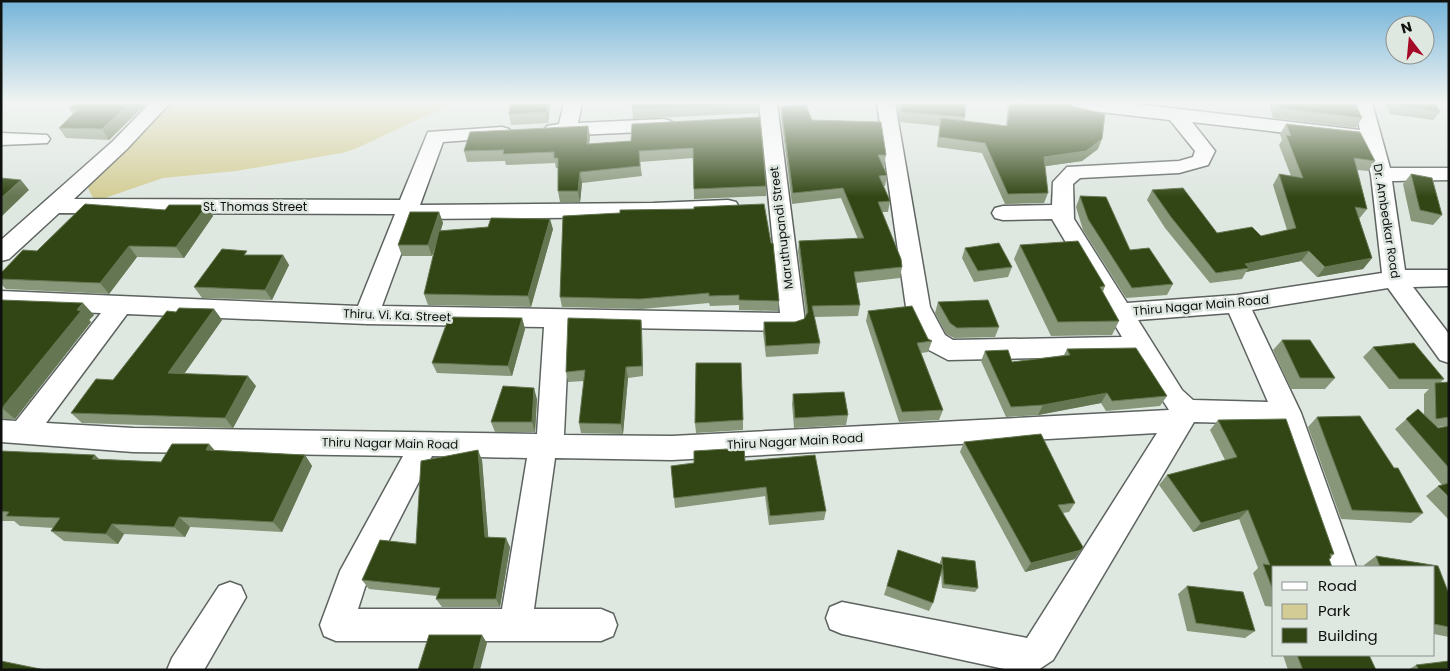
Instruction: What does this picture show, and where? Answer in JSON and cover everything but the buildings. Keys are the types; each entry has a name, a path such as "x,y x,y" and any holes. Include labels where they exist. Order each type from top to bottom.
{"street":[{"path":"1,254 130,134"},
{"path":"367,315 435,136 467,134"},
{"name":"Maruthupandi Street","path":"762,134 762,206 793,322"},
{"path":"891,134 918,307 936,342 948,350 1139,346"},
{"path":"1120,312 1063,219 1063,182 1074,172 1180,167 1201,161 1205,151 1192,134"},
{"path":"1347,134 1371,137"},
{"name":"Dr. Ambedkar Road","path":"1371,137 1380,175 1394,279 1449,353"},
{"path":"1,139 40,139"},
{"path":"1380,175 1449,174"},
{"name":"St. Thomas Street","path":"54,206 407,210 653,210 762,206"},
{"path":"1003,212 1063,212"},
{"name":"Thiru Nagar Main Road","path":"12,431 133,440 672,448 1183,416 1120,312 1237,304 1394,279 1449,278"},
{"name":"Thiru. Vi. Ka. Street","path":"1,300 367,315 557,320 793,322"},
{"path":"12,431 121,304"},
{"path":"1237,304 1286,413 1341,565"},
{"path":"515,626 547,446 557,320"},
{"path":"842,618 1019,655 1033,655 1041,648 1183,416 1286,413"},
{"path":"424,444 350,582 336,625 601,625"},
{"path":"184,670 230,597"}],"green space":[{"path":"140,134 386,134 342,153 236,171 163,178 102,199 93,198 87,186"}]}
